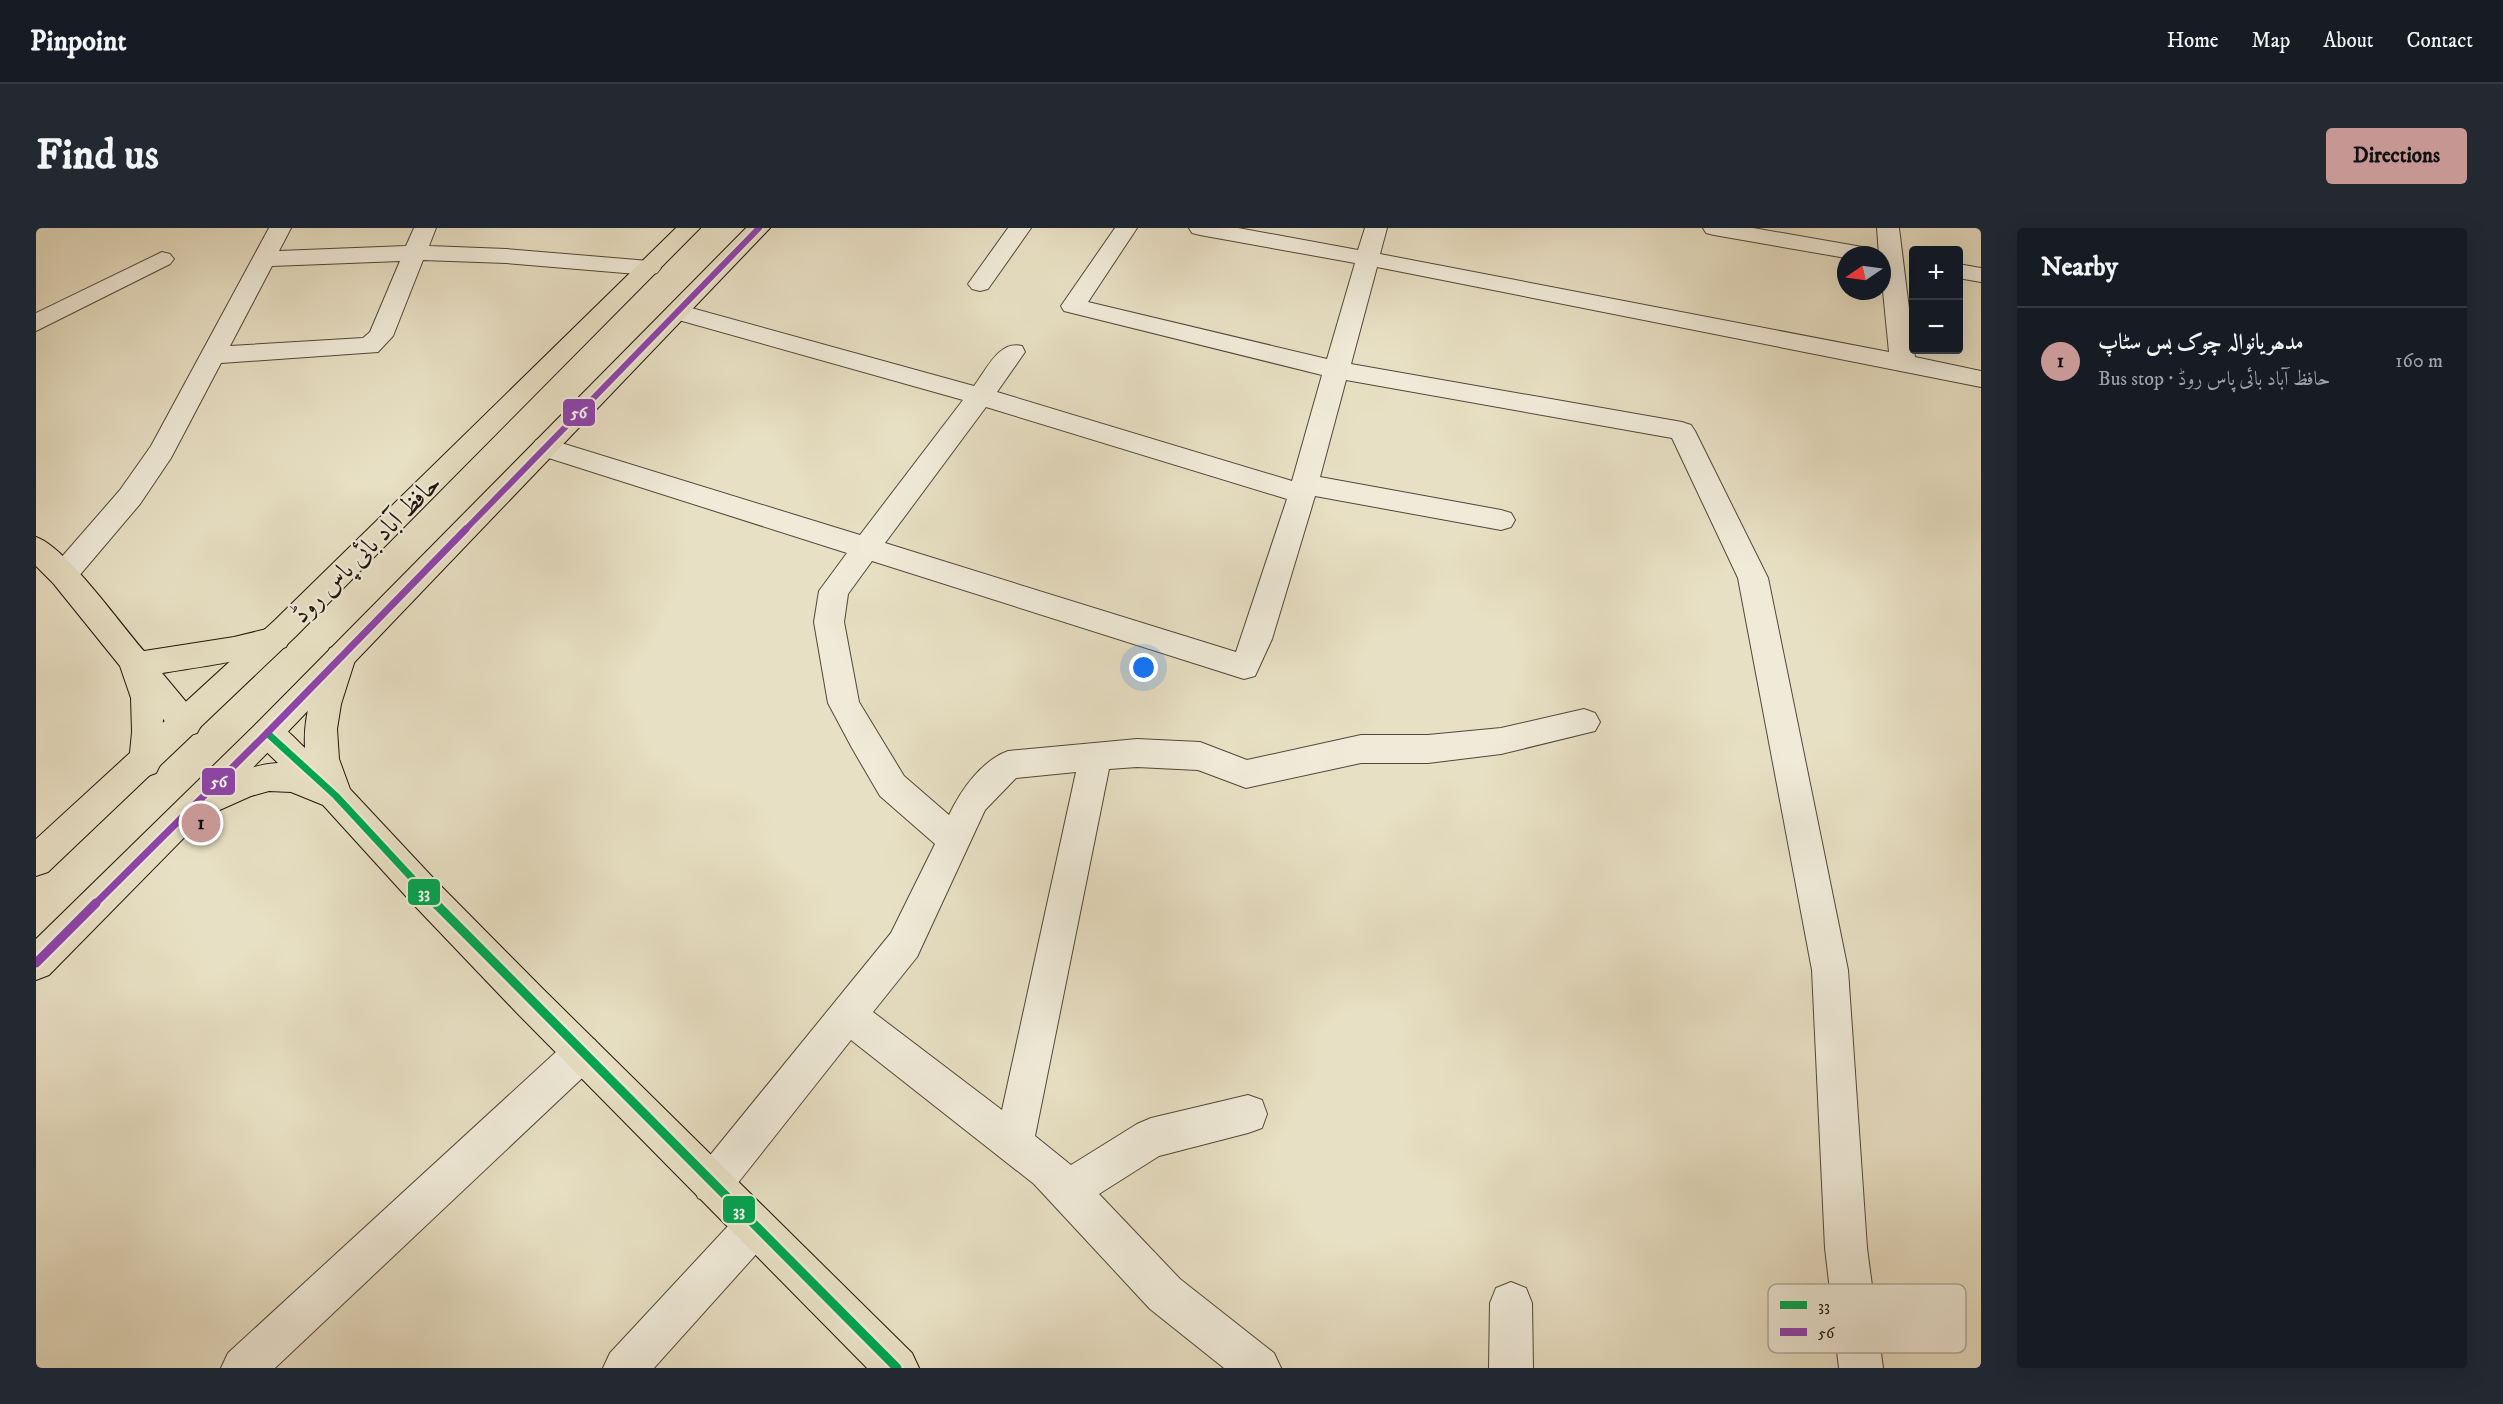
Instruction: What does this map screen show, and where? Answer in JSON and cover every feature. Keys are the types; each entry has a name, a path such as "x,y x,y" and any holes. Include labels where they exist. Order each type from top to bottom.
{"main road":[{"name":"حافظ آباد بائی پاس روڈ","path":"36,861 145,763 275,639 689,228"},
{"path":"36,963 267,733 759,228"},
{"path":"36,548 63,575 186,724"},
{"path":"135,665 234,649 275,639"},
{"path":"336,796 322,754 322,721 328,692 341,657"},
{"path":"135,665 147,698 148,732 145,763"},
{"path":"267,733 336,796 425,893 897,1368"},
{"path":"189,810 231,788 265,779 290,777 336,796"}],"street":[{"path":"63,575 130,497 162,451 280,228"},
{"path":"212,356 369,346 381,336 425,228"},
{"path":"980,284 1020,228"},
{"path":"1126,228 1073,306 1337,370 1682,431 1753,578 1830,970 1846,1248 1850,1284"},
{"path":"1200,228 1368,258 1981,379"},
{"path":"545,447 1244,667 1257,639 1304,489 1376,228"},
{"path":"1714,228 1837,250"},
{"path":"1888,228 1889,246"},
{"path":"264,259 413,253 506,256 649,268"},
{"path":"36,323 162,259"},
{"path":"1963,272 1981,275"},
{"path":"1891,274 1903,364"},
{"path":"677,312 1304,489 1501,519"},
{"path":"954,840 892,786 863,739 844,703 829,622 834,591 1013,352"},
{"path":"712,1184 904,945 973,800 1008,765 1137,753 1200,756 1246,774 1361,749 1428,749 1501,741 1584,722"},
{"path":"1014,1144 1095,757"},
{"path":"848,1015 1048,1170 1165,1294 1259,1368"},
{"path":"243,1368 582,1053"},
{"path":"1067,1191 1151,1138 1248,1114"},
{"path":"625,1368 755,1226"},
{"path":"1511,1303 1511,1368"},
{"path":"1859,1353 1861,1368"}],"transit line":[{"name":"56","path":"36,963 267,733 759,228"},
{"name":"33","path":"267,733 336,796 425,893 529,1000 897,1368"}],"place":[{"name":"مدھریانوالہ چوک بس سٹاپ","path":"201,823"}]}
